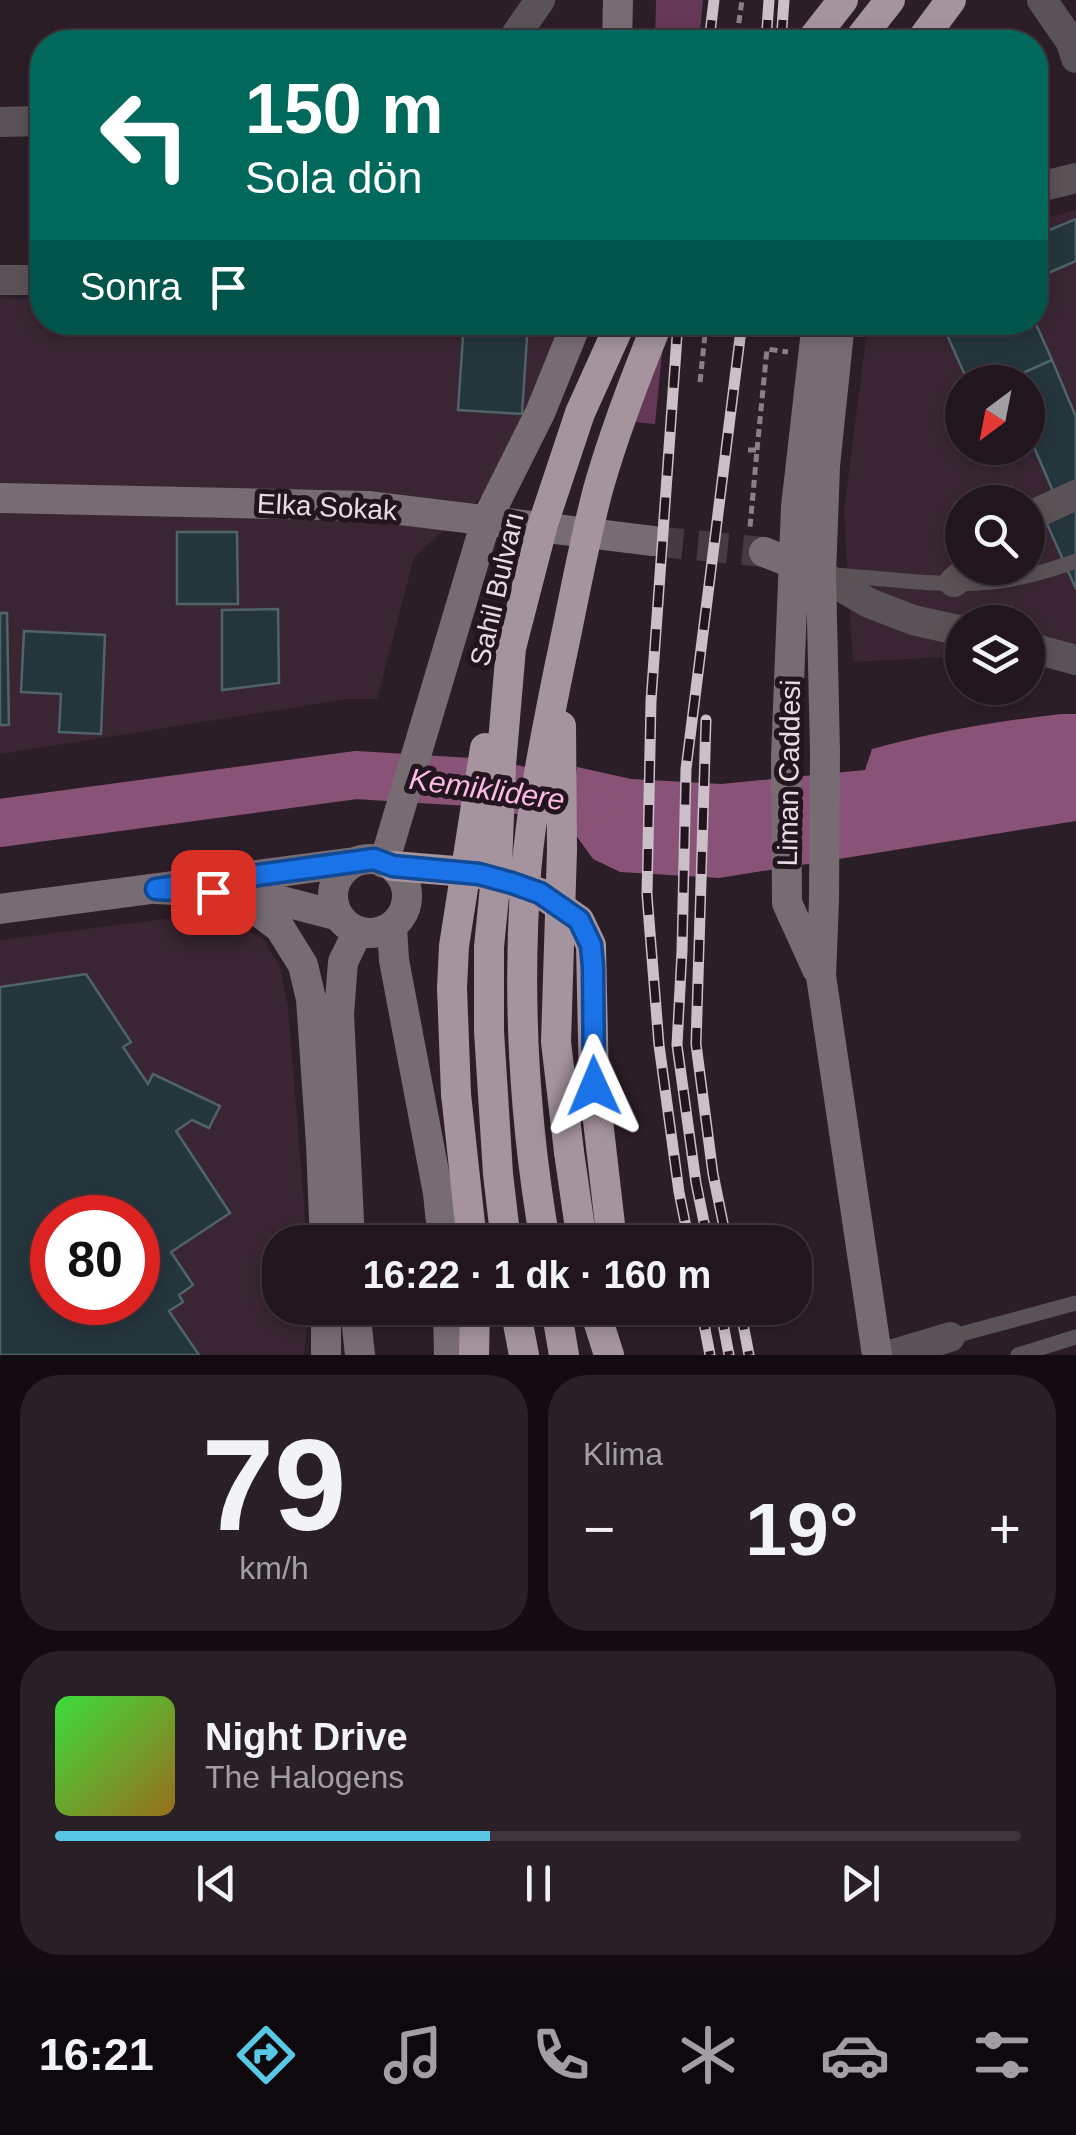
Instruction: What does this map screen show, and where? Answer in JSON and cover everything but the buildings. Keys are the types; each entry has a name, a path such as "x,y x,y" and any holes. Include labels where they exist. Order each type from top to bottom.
{"highway":[{"path":"819,30 843,0"},
{"path":"857,30 861,0"},
{"path":"866,30 890,0"},
{"path":"929,30 951,0"},
{"name":"Sahil Bulvarı","path":"504,1225 489,1031 489,947 512,648 543,524 580,413 615,335"},
{"path":"543,1225 529,1128 524,1051 526,873 545,733 579,566 626,400 653,335"},
{"path":"470,1225 456,1094 454,946 492,706 512,648"},
{"path":"560,663 562,850 556,1042 580,1225"},
{"path":"377,864 479,874 540,893 579,920 591,945 594,1086 610,1225"},
{"path":"474,1355 475,1325"},
{"path":"518,1325 524,1355"},
{"path":"559,1325 564,1355"},
{"path":"601,1325 612,1355"},
{"path":"612,1355 615,1325"}],"street":[{"path":"519,30 540,0"},
{"path":"617,30 618,0"},
{"path":"1042,0 1071,42 1076,58"},
{"path":"0,122 30,121"},
{"path":"1048,185 1076,178"},
{"path":"0,280 30,280"},
{"path":"377,864 395,831 486,521 540,413 573,335"},
{"name":"Liman Caddesi","path":"814,335 803,559 786,758 788,902 821,976"},
{"name":"Liman Caddesi","path":"839,335 825,466 803,559 825,751 821,976 876,1355"},
{"path":"1045,507 1076,495"},
{"name":"Elka Sokak","path":"0,498 368,506 652,541"},
{"path":"764,552 803,559 869,603 945,627"},
{"path":"1045,652 1076,660"},
{"path":"349,1225 339,1014 348,924 334,904 333,892 344,869 377,864"},
{"path":"0,909 156,889 377,864 401,874 408,897 406,908 392,927 370,934 228,888 156,889"},
{"path":"156,889 213,892 251,906 280,928 303,965 311,998 324,1225"},
{"path":"392,927 394,960 441,1225"},
{"path":"326,1325 326,1355"},
{"path":"357,1325 360,1355"},
{"path":"448,1325 449,1355"},
{"path":"890,1355 950,1337"}],"lane":[{"path":"803,559 945,573"},
{"path":"1045,572 1076,562"},
{"path":"950,1337 1076,1303"},
{"path":"1018,1355 1076,1337"}],"path":[{"path":"738,30 742,0"},
{"path":"700,382 705,335"},
{"path":"803,559 750,528 767,349 811,354"},
{"path":"748,450 758,450"}],"shaded area":[{"path":"656,0 703,0 700,30 655,30"},
{"path":"1076,210 1076,650 1045,652 1045,605 945,605 945,657 853,662 844,510 866,335 1048,335 1048,217"},
{"path":"0,298 30,299 30,335 561,335 489,490 414,557 377,699 348,699 0,754"},
{"path":"640,335 664,335 655,424 636,422"},
{"path":"1076,714 1076,821 719,878 620,872 593,859 570,827 577,767 631,779 721,784 865,770 872,749 966,728"},
{"path":"181,917 227,920 262,938 280,966 288,1007 306,1225 262,1225 262,1325 307,1325 304,1355 0,1355 0,940"}],"waterway":[{"name":"Kemiklidere","path":"0,823 356,775 486,783 585,804"}],"tunnel":[{"path":"653,541 764,552"}],"railway":[{"path":"710,30 714,0"},
{"path":"767,30 769,0"},
{"path":"782,30 784,0"},
{"path":"677,335 651,701 647,895 659,1045 686,1225"},
{"path":"705,1225 677,1045 686,769 740,335"},
{"path":"706,720 696,1044 724,1225"},
{"path":"704,1325 710,1355"},
{"path":"723,1325 729,1355"},
{"path":"743,1325 749,1355"}],"route":[{"path":"213,892 156,889 374,859 393,866 479,874 540,893 579,920 591,945 594,1086"}]}
